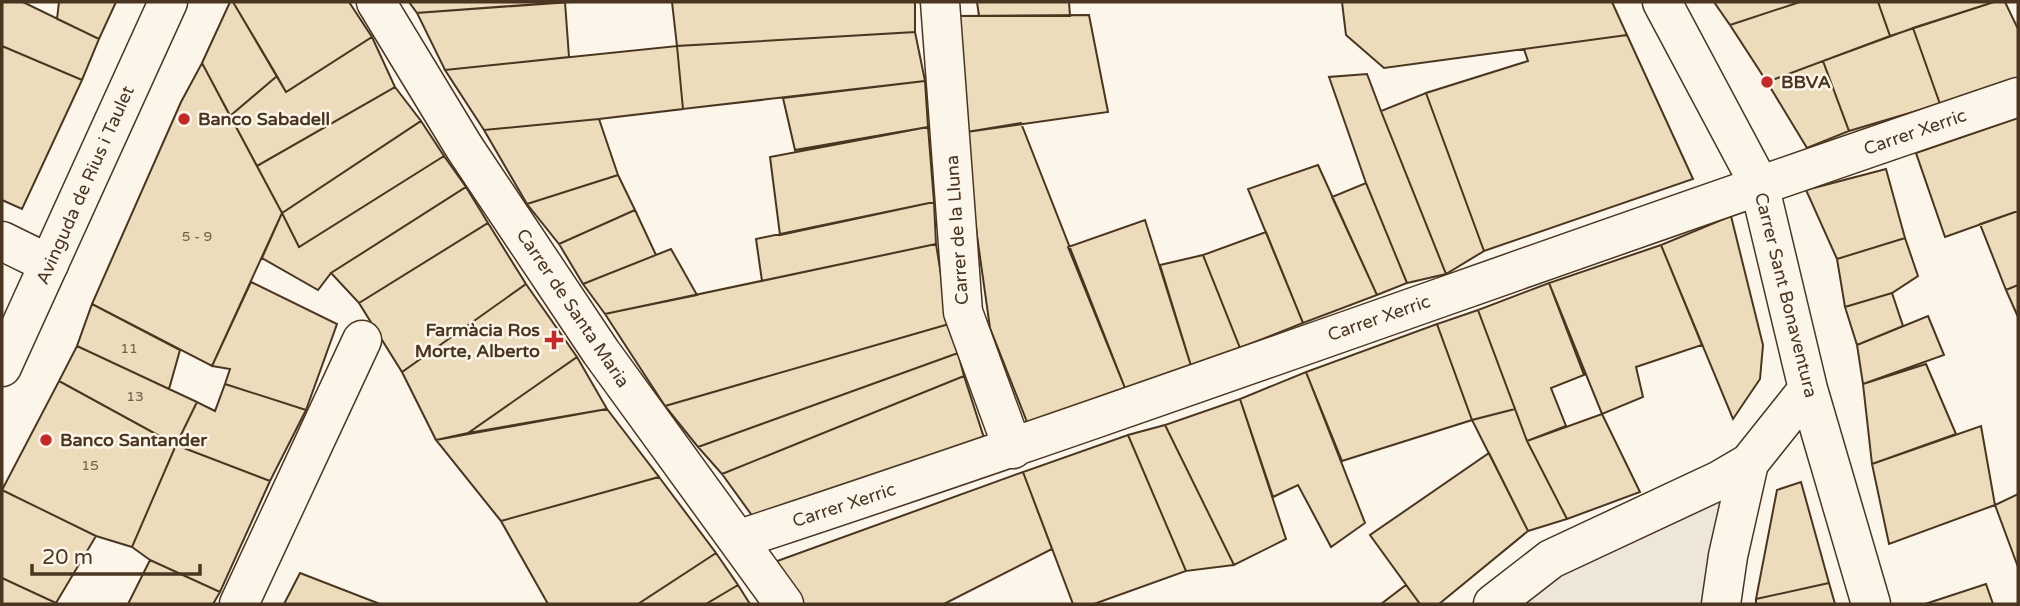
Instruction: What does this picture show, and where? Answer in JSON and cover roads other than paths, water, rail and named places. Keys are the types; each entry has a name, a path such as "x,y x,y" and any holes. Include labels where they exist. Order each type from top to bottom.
{"street":[{"name":"Avinguda de Rius i Taulet","path":"2,368 168,2"},
{"name":"Carrer de Santa Maria","path":"376,2 464,147 593,341 785,604"},
{"name":"Carrer de la Lluna","path":"940,2 963,312 1013,449"},
{"name":"Carrer Sant Bonaventura","path":"1662,2 1759,184 1808,388 1871,604"},
{"name":"Carrer Xerric","path":"740,539 1013,449 1759,184 2018,97"},
{"path":"2,241 49,264"},
{"path":"239,604 362,340"},
{"path":"1493,604 1551,559 1720,481 1749,463 1808,388"},
{"path":"1721,604 1728,556 1749,463"}],"place":[{"name":"BBVA","path":"1767,82"},
{"name":"Banco Sabadell","path":"184,119"},
{"name":"Farmàcia Ros Morte, Alberto","path":"554,340"},
{"name":"Banco Santander","path":"46,440"}]}
